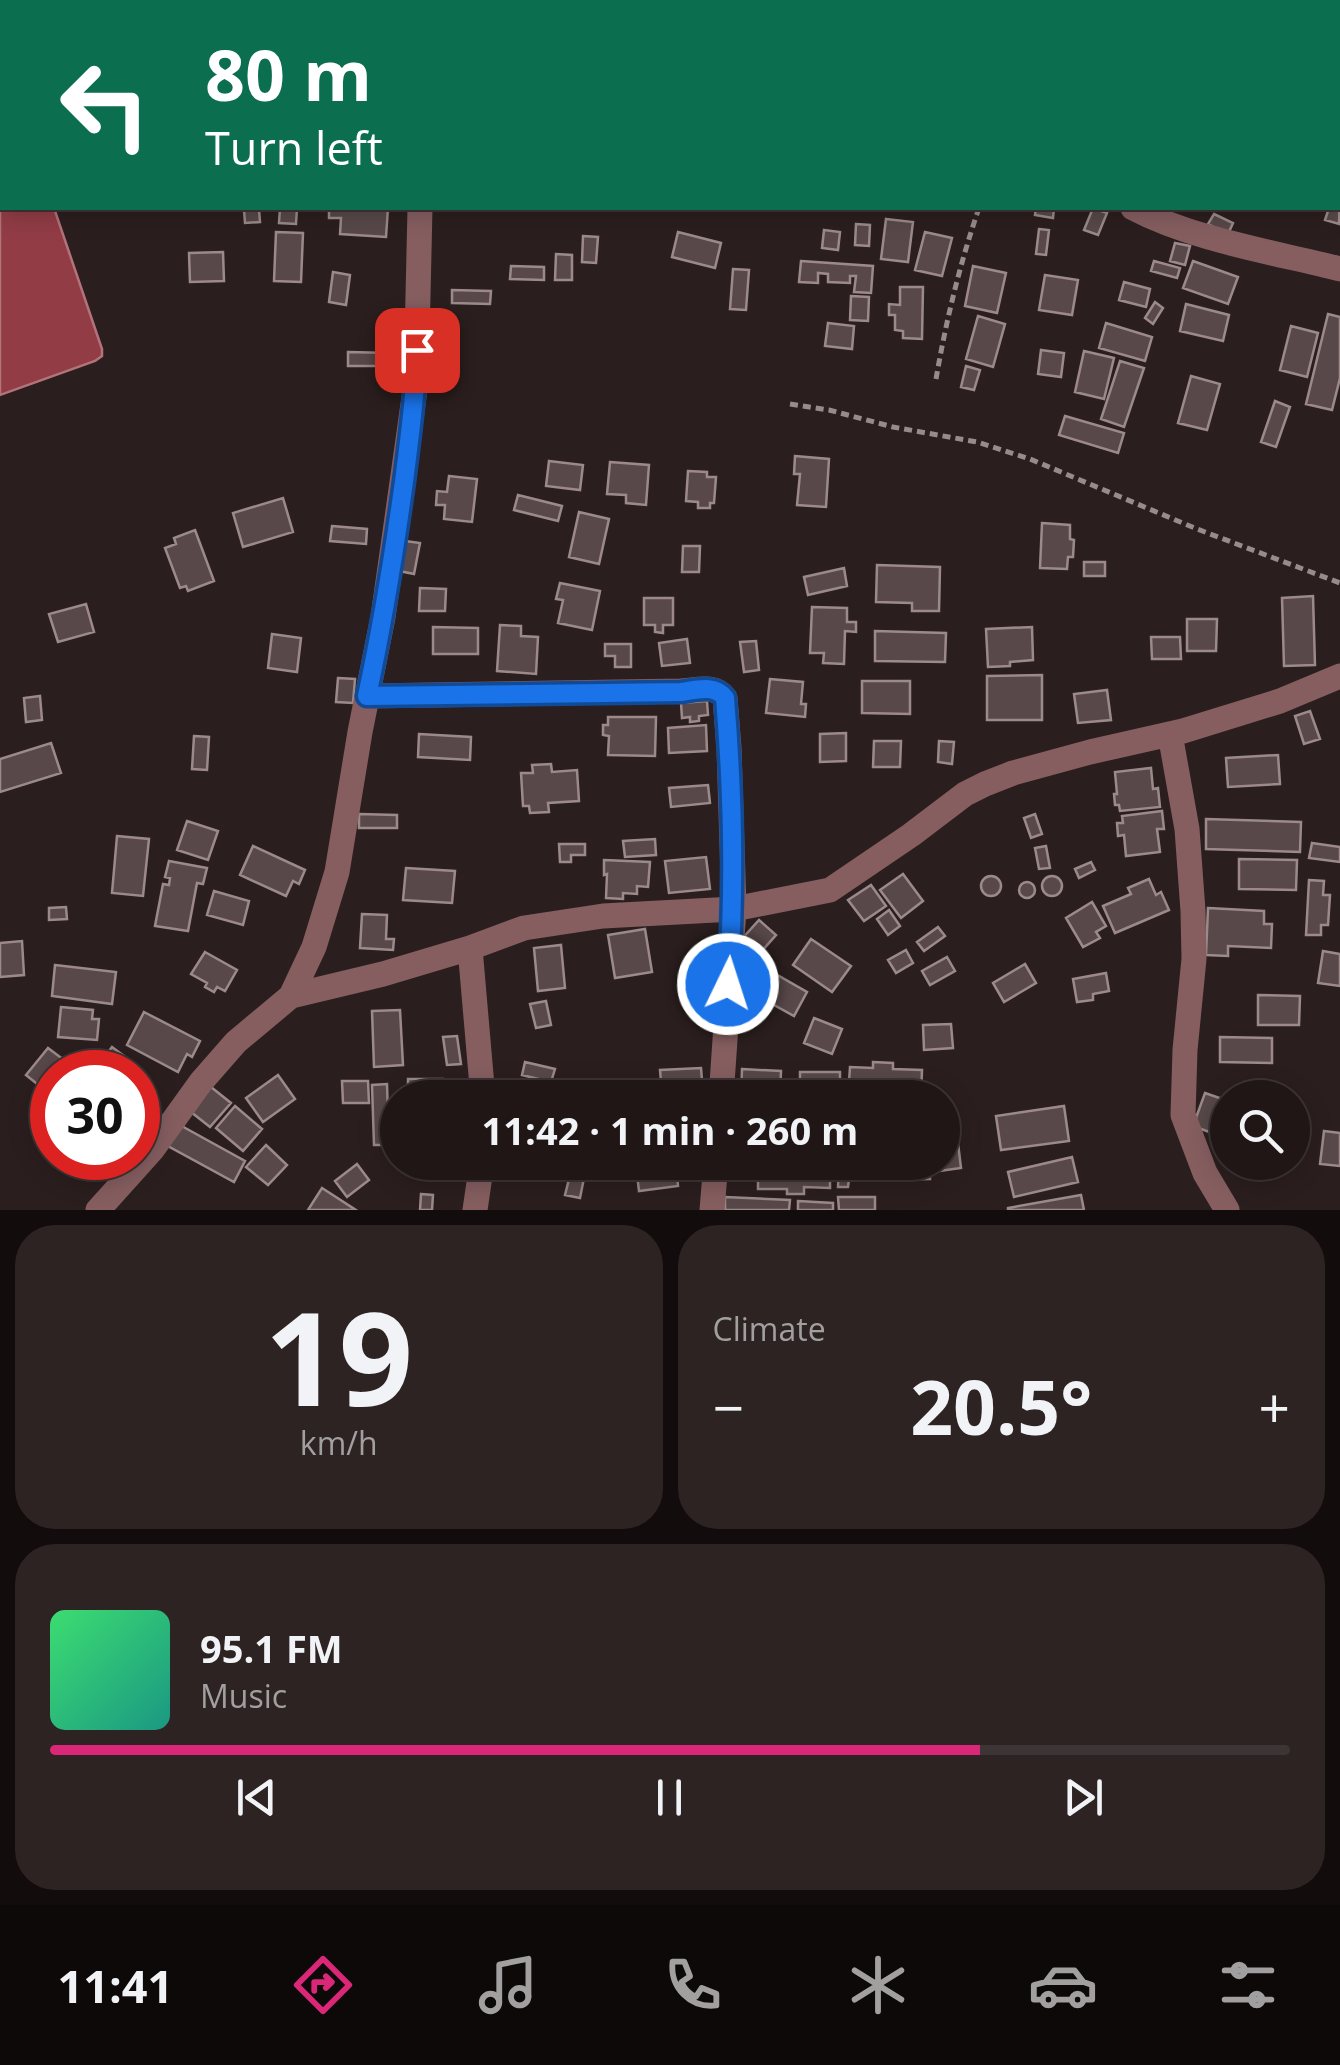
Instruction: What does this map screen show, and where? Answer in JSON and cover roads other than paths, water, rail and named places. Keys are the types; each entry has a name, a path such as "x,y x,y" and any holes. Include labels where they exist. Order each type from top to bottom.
{"street":[{"path":"292,996 314,947 338,872 384,617 416,383 420,210"},
{"path":"1137,210 1214,238 1340,269"},
{"path":"98,1210 128,1179 236,1042 292,996 383,974 524,928 603,916 734,909 830,890 965,794 985,784 1090,752 1170,734 1280,700 1340,676"},
{"path":"367,696 713,689 721,692 730,748 734,909 722,1080"},
{"path":"1170,734 1187,829 1193,911 1194,960 1183,1115 1205,1172 1227,1210"},
{"path":"470,948 481,1080"},
{"path":"475,1210 479,1180"},
{"path":"712,1210 714,1180"}]}
